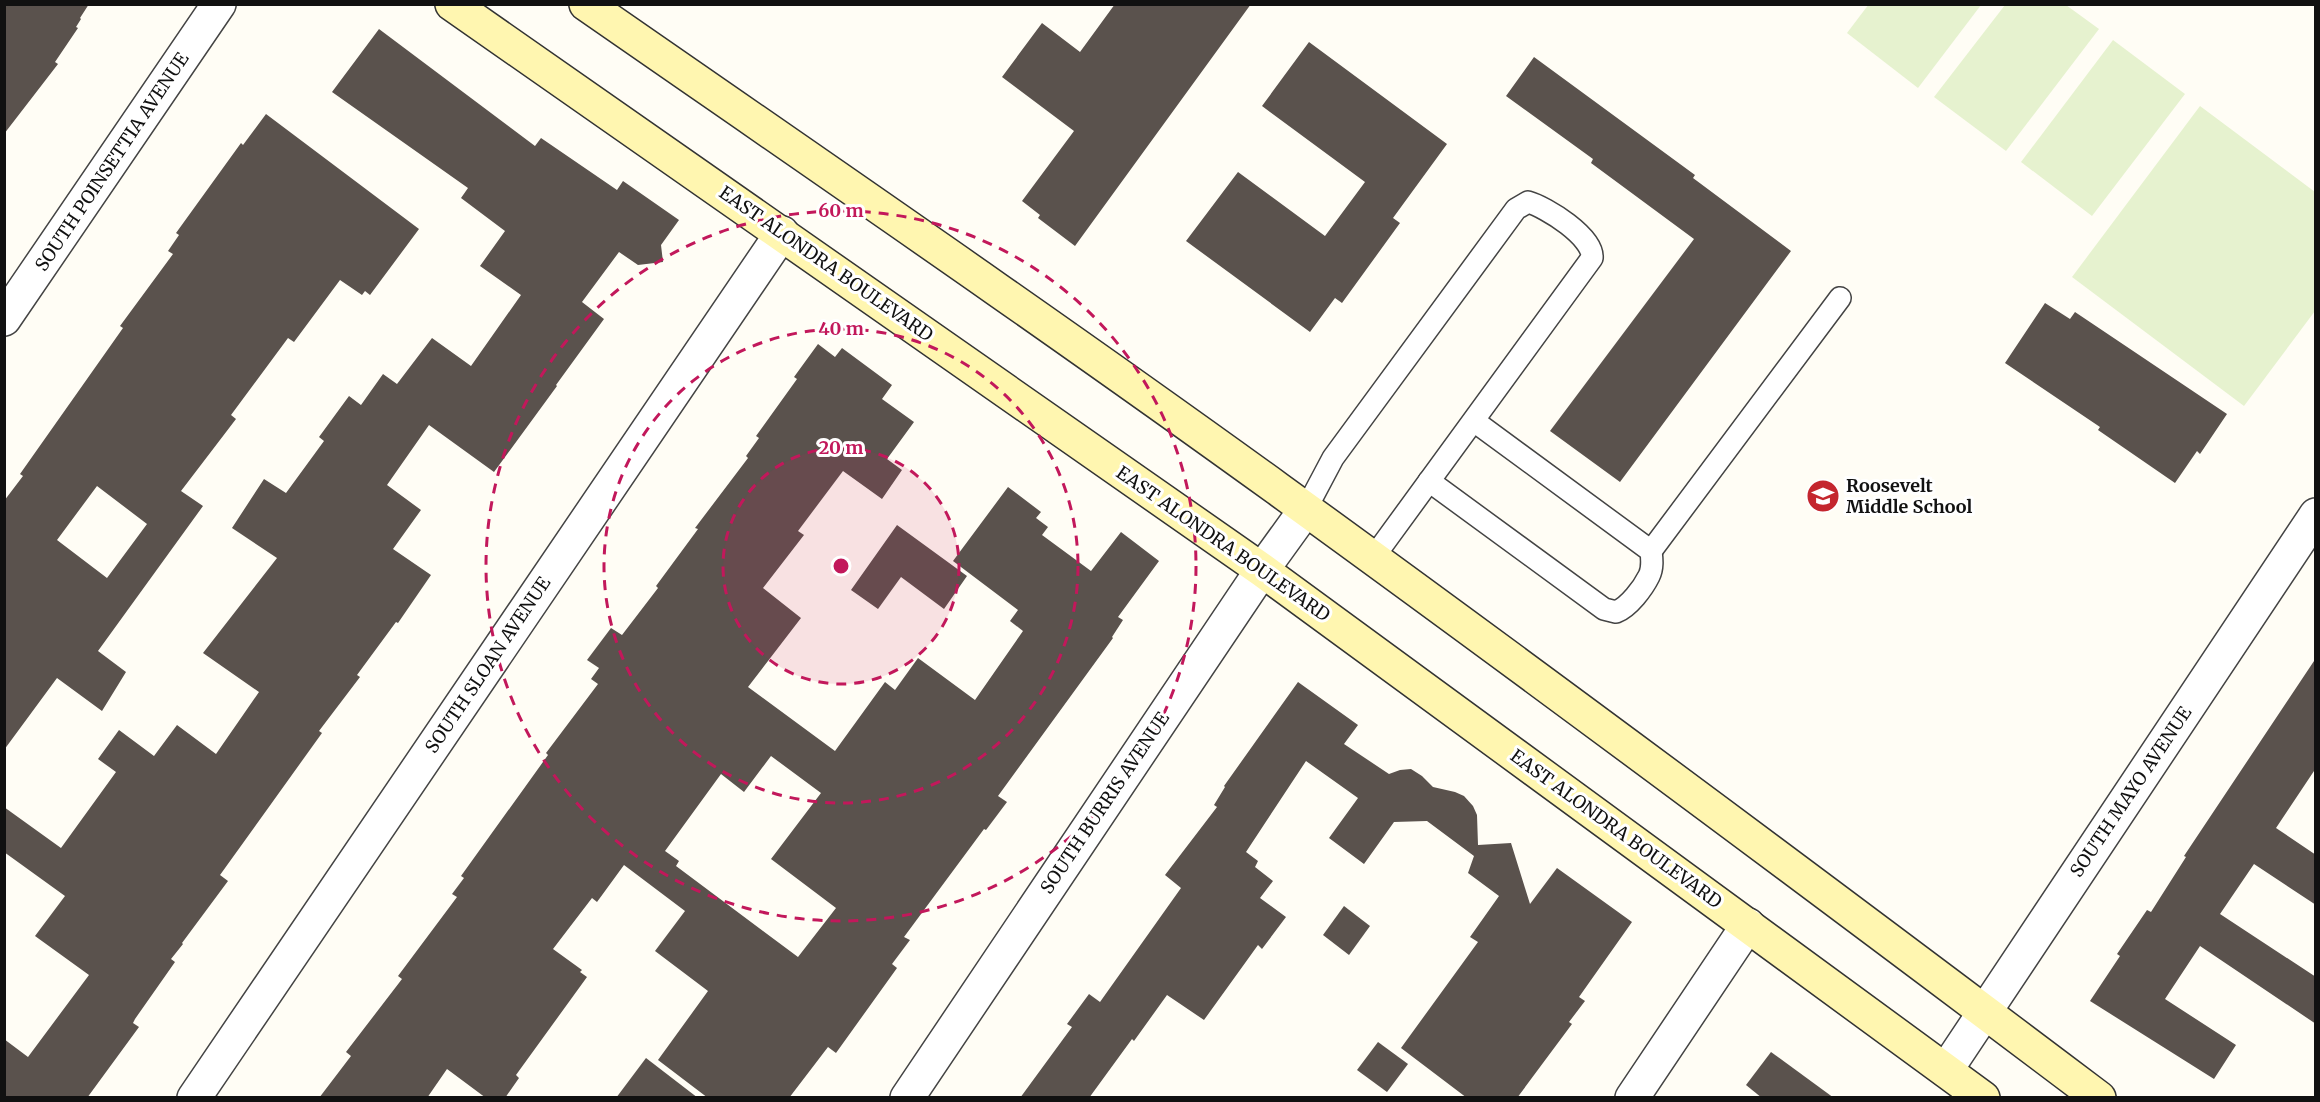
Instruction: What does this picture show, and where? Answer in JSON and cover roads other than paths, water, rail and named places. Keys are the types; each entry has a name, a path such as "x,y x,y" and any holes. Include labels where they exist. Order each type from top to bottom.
{"main road":[{"name":"EAST ALONDRA BOULEVARD","path":"452,4 1262,570 1983,1098"},
{"path":"586,4 915,232 1306,509 1537,677 2099,1098"}],"street":[{"name":"SOUTH POINSETTIA AVENUE","path":"4,319 219,4"},
{"name":"SOUTH SLOAN AVENUE","path":"194,1098 782,233"},
{"name":"SOUTH BURRIS AVENUE","path":"907,1098 1262,570 1306,509"},
{"name":"SOUTH MAYO AVENUE","path":"1946,1070 2316,514"},
{"path":"1632,1098 1748,926"}],"lane":[{"path":"1306,509 1333,458 1516,209 1528,202 1536,204 1585,238 1590,246 1592,258 1373,558"},
{"path":"1429,481 1604,609 1616,612 1627,606 1650,575 1651,551 1840,298"},
{"path":"1474,421 1651,551"}],"place":[{"name":"Roosevelt Middle School","path":"1823,496"}]}
